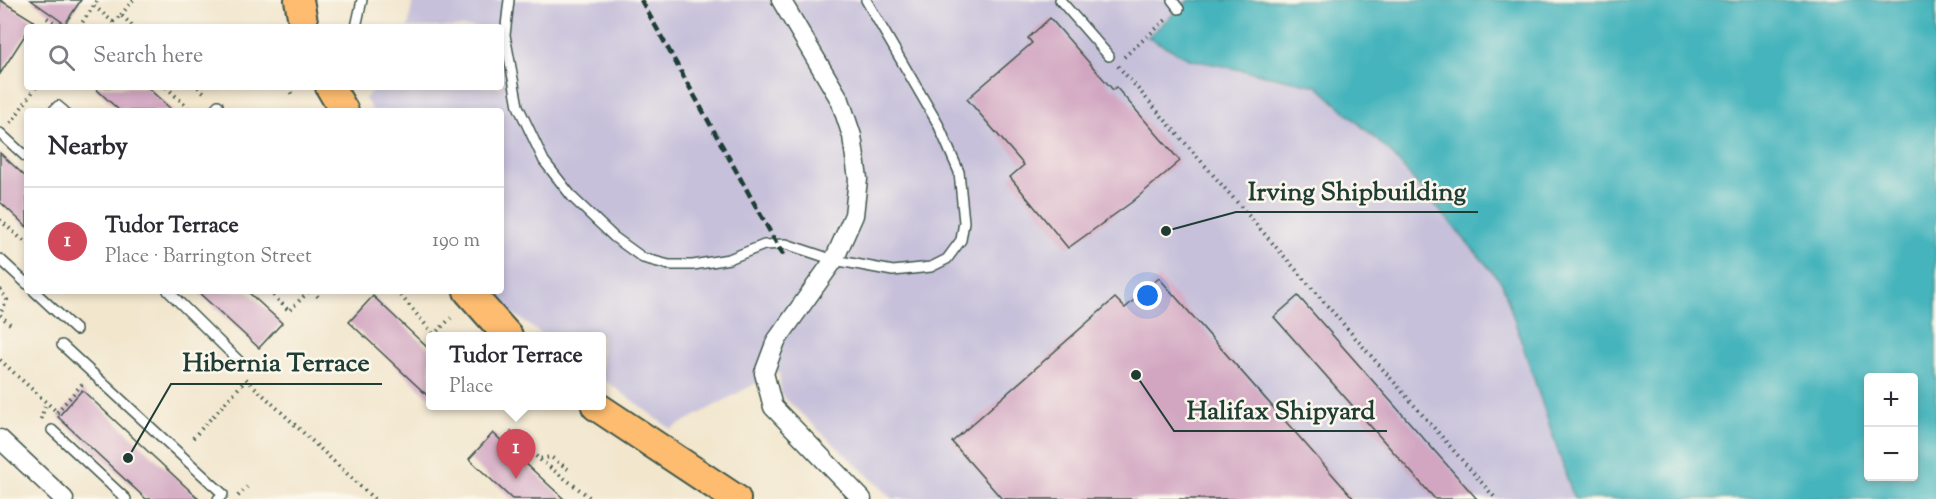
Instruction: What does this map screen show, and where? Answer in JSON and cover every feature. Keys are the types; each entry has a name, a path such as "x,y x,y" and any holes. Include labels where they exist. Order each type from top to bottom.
{"main road":[{"path":"298,0 303,24"},
{"path":"471,294 504,332"},
{"path":"603,410 736,499"}],"street":[{"path":"781,0 840,100 852,136 858,179 854,215 834,260 776,341 764,372 772,407 862,499"},
{"path":"0,439 64,499"}],"lane":[{"path":"357,24 362,0"},
{"path":"509,0 505,35 518,106 544,161 573,198 614,237 643,258 669,265 693,265 729,258 764,245 786,244 834,260 893,271 930,267 947,258 961,240 964,222 960,172 938,124 866,0"},
{"path":"1059,0 1109,56"},
{"path":"1172,0 1179,9"},
{"path":"0,133 24,155"},
{"path":"0,259 24,281"},
{"path":"37,294 76,330"},
{"path":"171,294 243,365"},
{"path":"62,345 223,494 218,499"},
{"path":"52,430 126,499"}],"path":[{"path":"81,24 98,0"},
{"path":"94,6 113,24 133,0"},
{"path":"1179,9 1116,64 1496,499"},
{"path":"121,15 131,24"},
{"path":"47,18 56,24"},
{"path":"9,126 34,90"},
{"path":"169,90 189,108"},
{"path":"290,90 293,97"},
{"path":"0,220 24,241"},
{"path":"0,289 7,300 0,314 10,324"},
{"path":"272,294 289,311 308,294"},
{"path":"314,294 321,300"},
{"path":"400,294 431,332"},
{"path":"438,332 451,318"},
{"path":"0,360 57,412"},
{"path":"193,438 244,382 374,499"},
{"path":"52,430 57,412 75,391"},
{"path":"42,413 46,402"},
{"path":"510,431 539,459 592,499"},
{"path":"539,459 551,457 568,469"}],"shaded area":[{"path":"413,0 1189,0 1148,37 1189,59 1317,86 1390,152 1502,283 1574,499 893,499 781,395 779,371 671,429 606,381 606,332 538,332 508,310 497,294 504,294 504,108 371,108 365,99 372,90 504,90 504,24 409,24"}],"water":[{"path":"1189,0 1936,0 1936,499 1574,499 1502,283 1390,152 1317,86 1189,59 1148,37"}],"building":[{"path":"0,0 34,21 30,24 24,24 24,37 0,74"},
{"path":"31,0 81,0 65,24"},
{"path":"1050,18 1113,90 1116,87 1180,161 1132,202 1068,248 1010,177 1024,165 967,99 1032,43 1028,38"},
{"path":"97,90 150,90 170,108 117,108"},
{"path":"0,153 24,175 24,224 0,202"},
{"path":"1159,278 1354,499 1002,499 952,442 1115,298 1125,308"},
{"path":"200,294 250,294 282,323 259,348"},
{"path":"373,296 426,346 426,394 349,322"},
{"path":"1298,296 1477,499 1435,499 1274,317"},
{"path":"82,390 199,499 146,499 58,417"},
{"path":"493,433 564,499 512,499 469,459"}],"railway":[{"path":"641,0 783,255"}],"place":[{"name":"Irving Shipbuilding","path":"1166,231"},
{"name":"Halifax Shipyard","path":"1136,375"},
{"name":"Hibernia Terrace","path":"128,458"},
{"name":"Tudor Terrace","path":"516,479"}]}
